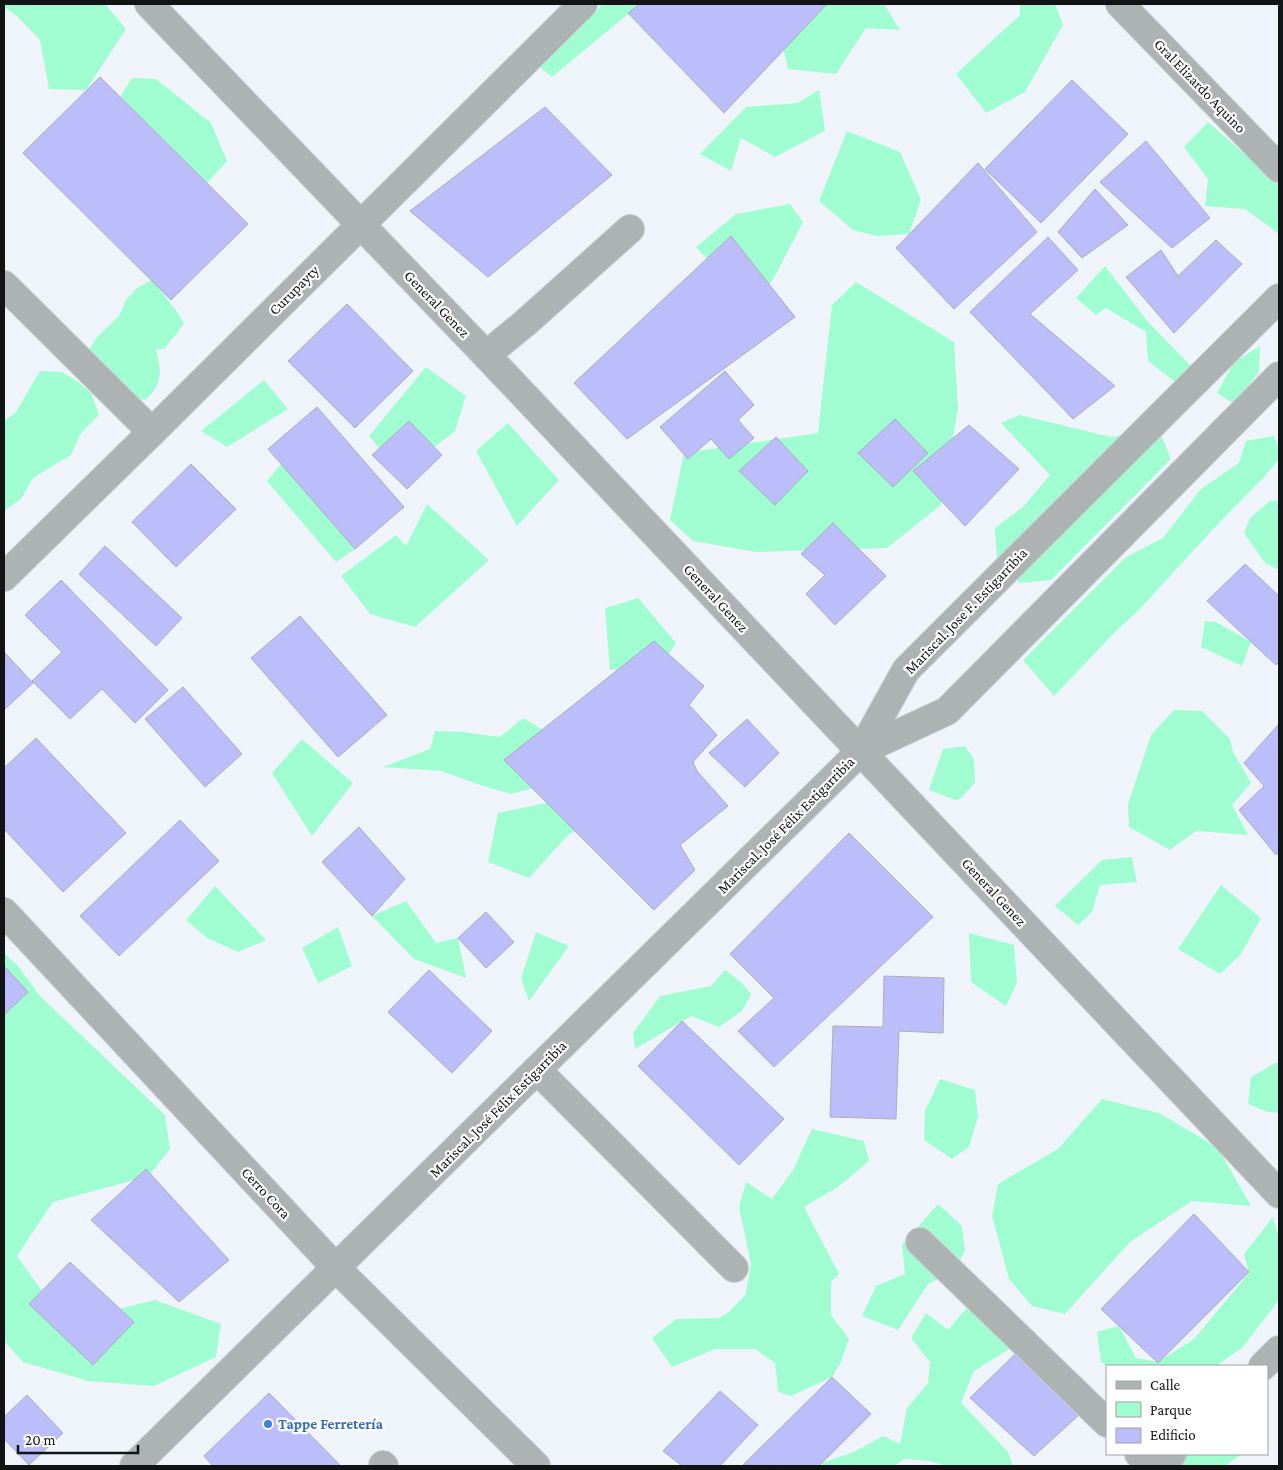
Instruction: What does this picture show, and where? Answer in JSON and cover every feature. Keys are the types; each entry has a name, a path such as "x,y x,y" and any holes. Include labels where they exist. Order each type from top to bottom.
{"street":[{"name":"General Genez","path":"150,4 486,355 1279,1194"},
{"name":"Curupayty","path":"4,577 584,4"},
{"name":"Gral Elizardo Aquino","path":"1120,4 1279,168"},
{"path":"486,355 524,324 630,229"},
{"path":"4,285 152,432"},
{"name":"Mariscal. Jose F. Estigarribia","path":"861,751 906,670 1279,298"},
{"path":"861,751 947,711 1279,376"},
{"name":"Mariscal. José Félix Estigarribia","path":"134,1466 861,751"},
{"name":"Cerro Cora","path":"4,912 336,1268 536,1466"},
{"path":"537,1070 734,1268"},
{"path":"920,1242 1106,1421"},
{"path":"1264,1365 1279,1350"},
{"path":"1140,1455 1152,1466"},
{"path":"1160,1466 1171,1455"}],"green space":[{"path":"4,4 105,4 126,29 86,90 49,89 40,40 17,16 4,7"},
{"path":"603,4 640,4 552,77 537,65"},
{"path":"784,4 884,4 900,30 866,28 836,74 788,69 775,15"},
{"path":"1020,4 1055,4 1063,25 1025,92 986,113 956,74 1020,15"},
{"path":"132,78 156,79 211,123 227,161 207,183 120,97"},
{"path":"819,90 825,131 775,157 741,138 731,171 700,154 746,107 798,103"},
{"path":"1208,122 1279,184 1279,234 1245,209 1205,206 1208,179 1184,147"},
{"path":"847,131 900,152 921,200 909,234 877,236 853,230 819,201"},
{"path":"790,204 803,222 775,276 754,309 696,247 736,214"},
{"path":"1105,266 1148,322 1193,368 1174,381 1148,361 1146,332 1106,308 1096,315 1076,298"},
{"path":"152,280 178,313 184,324 164,349 156,349 160,377 151,394 145,400 123,398 88,352 97,337 119,316 126,300 137,288"},
{"path":"856,282 954,342 958,409 941,505 887,548 756,552 693,541 670,520 684,453 818,433 832,305"},
{"path":"1260,346 1259,372 1234,404 1217,393 1234,362"},
{"path":"426,367 466,396 455,431 401,473 369,436"},
{"path":"40,371 62,372 77,381 91,393 99,415 81,433 71,455 33,478 21,499 4,511 4,421 16,412"},
{"path":"264,380 288,409 227,447 201,431"},
{"path":"1020,415 1111,437 1158,428 1171,459 1051,580 1020,583 997,560 995,528 1023,507 1050,475 1001,423"},
{"path":"508,423 559,480 517,526 476,451"},
{"path":"1274,436 1279,447 1279,459 1265,476 1139,610 1117,630 1054,696 1023,660 1126,557 1163,538 1201,489 1239,463 1246,441"},
{"path":"281,464 355,549 336,562 267,481"},
{"path":"1279,500 1279,570 1265,563 1244,533 1250,518 1270,501"},
{"path":"427,504 489,560 415,627 370,614 341,576 396,535 406,546"},
{"path":"638,598 676,643 661,667 610,670 605,608"},
{"path":"1205,621 1216,622 1251,642 1242,666 1201,647"},
{"path":"1174,710 1202,711 1230,739 1233,752 1251,783 1232,805 1248,835 1196,831 1170,850 1129,827 1128,804 1151,735"},
{"path":"523,718 545,731 548,784 511,794 441,771 383,767 430,749 435,731 464,732 500,737"},
{"path":"302,739 353,783 312,836 272,773"},
{"path":"965,746 974,759 975,783 958,801 929,790 943,749"},
{"path":"583,795 599,818 568,835 529,878 488,862 498,813"},
{"path":"1132,857 1137,882 1100,885 1092,912 1078,925 1055,906 1102,860"},
{"path":"1221,885 1261,918 1241,954 1220,974 1178,949"},
{"path":"215,886 266,940 238,952 207,938 186,920"},
{"path":"406,901 436,943 458,938 466,978 414,959 372,916"},
{"path":"338,927 352,966 318,983 302,948"},
{"path":"536,932 569,946 529,1001 521,978"},
{"path":"969,933 1014,945 1017,983 1006,1006 971,982"},
{"path":"4,953 18,966 40,996 165,1115 170,1149 149,1176 53,1202 17,1256 57,1312 90,1316 155,1300 221,1324 216,1357 154,1386 88,1381 23,1362 4,1341"},
{"path":"725,970 741,982 751,994 742,1011 719,1027 691,1016 635,1049 633,1033 660,996 711,986"},
{"path":"1279,1061 1279,1113 1268,1112 1248,1104 1251,1077"},
{"path":"940,1079 975,1090 978,1117 969,1147 952,1159 924,1140 925,1111"},
{"path":"1102,1099 1159,1113 1218,1148 1251,1206 1192,1201 1130,1242 1065,1314 1032,1306 1009,1279 992,1216 998,1184 1058,1149"},
{"path":"812,1129 864,1141 869,1161 838,1187 804,1207 839,1274 831,1282 831,1315 849,1339 841,1362 832,1377 791,1396 778,1392 775,1363 755,1349 715,1349 672,1367 652,1338 676,1319 719,1318 729,1312 746,1294 751,1264 739,1207 746,1182 772,1199 793,1170"},
{"path":"938,1204 962,1226 965,1250 955,1271 928,1284 898,1330 862,1316 876,1286 905,1274 902,1245"},
{"path":"1273,1217 1279,1238 1279,1300 1242,1348 1217,1365 1106,1365 1101,1362 1097,1332 1119,1326 1136,1358 1158,1362 1194,1339 1249,1273 1244,1254"},
{"path":"975,1298 1011,1348 974,1371 961,1403 1008,1452 1013,1466 947,1466 929,1461 904,1459 894,1466 823,1466 822,1463 856,1451 883,1436 900,1444 907,1408 928,1383 930,1362 911,1338 926,1313 948,1330"},
{"path":"1163,1455 1241,1455 1225,1466 1154,1466"}],"building":[{"path":"640,4 827,4 724,113 628,13"},
{"path":"100,77 248,224 171,300 23,153"},
{"path":"1072,80 1128,134 1041,223 985,169"},
{"path":"545,107 612,175 488,277 410,211"},
{"path":"1146,141 1210,218 1172,248 1100,182"},
{"path":"978,163 1037,232 954,309 896,248"},
{"path":"1095,189 1128,225 1082,258 1058,232"},
{"path":"731,236 795,317 627,439 574,383"},
{"path":"1048,237 1078,270 1030,314 1115,386 1073,419 970,312"},
{"path":"1216,240 1242,264 1174,333 1126,277 1161,250 1178,276"},
{"path":"347,304 413,371 355,428 288,361"},
{"path":"725,371 754,405 738,420 754,438 729,459 711,439 688,459 660,427"},
{"path":"317,407 404,507 355,549 268,449"},
{"path":"895,419 928,453 893,487 858,453"},
{"path":"409,421 442,455 407,489 372,455"},
{"path":"969,425 1019,469 965,526 913,471"},
{"path":"776,437 808,471 775,505 739,471"},
{"path":"191,464 236,509 176,567 132,522"},
{"path":"833,523 886,576 835,625 806,594 825,575 801,554"},
{"path":"105,546 182,618 156,646 79,574"},
{"path":"1245,564 1279,596 1279,662 1276,665 1207,601"},
{"path":"61,580 168,690 135,723 102,689 70,719 32,681 62,652 25,615"},
{"path":"300,616 387,715 338,757 251,658"},
{"path":"654,641 704,686 689,705 717,735 693,762 697,771 728,806 680,845 695,870 654,910 504,760"},
{"path":"5,653 33,683 5,709 4,707"},
{"path":"183,687 242,754 205,787 145,719"},
{"path":"747,719 779,753 745,787 709,753"},
{"path":"1279,724 1279,852 1276,855 1239,810 1264,786 1244,763"},
{"path":"36,738 126,833 63,892 4,829 4,768"},
{"path":"180,820 219,861 119,956 80,916"},
{"path":"359,827 405,879 372,916 322,862"},
{"path":"849,833 933,917 774,1067 738,1031 774,998 730,954"},
{"path":"486,912 514,942 486,968 458,938"},
{"path":"4,966 28,992 4,1015"},
{"path":"429,970 492,1031 452,1073 388,1012"},
{"path":"884,976 944,978 943,1033 899,1031 896,1119 830,1117 833,1026 883,1027"},
{"path":"682,1021 784,1119 739,1165 638,1066"},
{"path":"146,1169 229,1260 179,1302 91,1220"},
{"path":"1194,1214 1249,1272 1158,1363 1101,1309"},
{"path":"70,1262 134,1322 93,1365 29,1304"},
{"path":"1016,1353 1080,1414 1034,1456 970,1398"},
{"path":"832,1377 871,1414 819,1466 743,1465"},
{"path":"720,1391 758,1425 720,1466 682,1466 663,1451"},
{"name":"Tappe Ferretería","path":"269,1393 341,1466 213,1466 204,1456"},
{"path":"27,1395 63,1433 29,1465 4,1439 4,1417"}],"place":[{"name":"Tappe Ferretería","path":"268,1424"}]}
